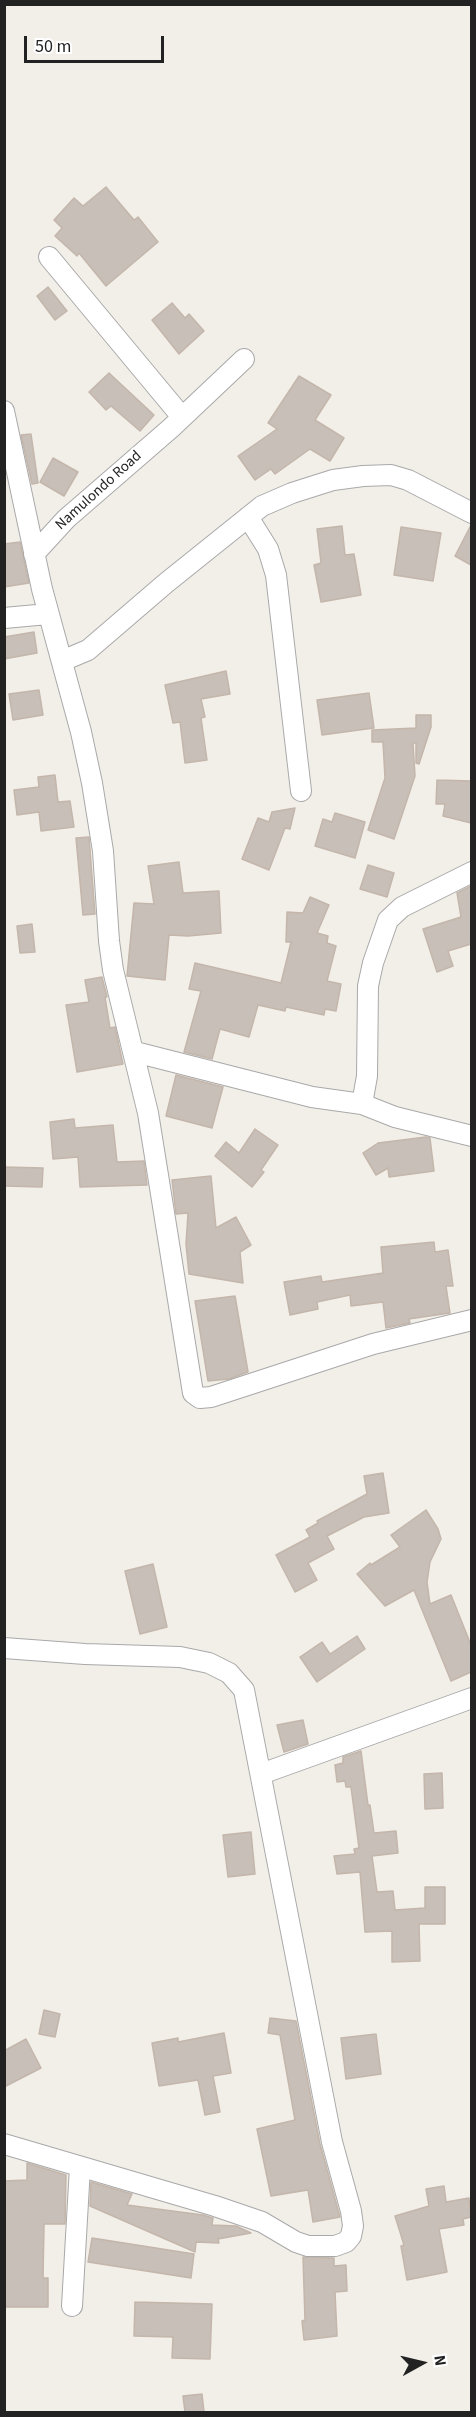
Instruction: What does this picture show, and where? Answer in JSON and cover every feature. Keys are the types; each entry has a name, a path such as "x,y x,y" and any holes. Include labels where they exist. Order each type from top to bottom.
{"street":[{"path":"49,256 182,417"},
{"name":"Namulondo Road","path":"34,554 66,519 244,359"},
{"path":"4,411 48,614 81,732 92,783 103,851 113,970 135,1052 148,1113 196,1396 211,1397 373,1344 471,1320"},
{"path":"62,661 87,650 262,506 311,486 363,476 391,475 408,480 471,513"},
{"path":"248,517 268,549 276,575 302,791"},
{"path":"4,618 48,614"},
{"path":"362,1104 367,1076 368,986 373,963 388,920 402,908 471,872"},
{"path":"135,1052 312,1097 362,1104 387,1115 471,1136"},
{"path":"4,1648 85,1654 180,1657 209,1663 229,1673 244,1690 332,2142 351,2211 353,2226 351,2236 346,2242 335,2247 308,2246 296,2242 262,2222 215,2206 4,2144"},
{"path":"261,1774 471,1698"},
{"path":"72,2306 80,2168"}],"building":[{"path":"106,187 134,220 138,217 158,242 106,286 79,253 77,256 55,236 62,228 54,220 74,198 83,206"},
{"path":"48,287 67,311 55,320 37,296"},
{"path":"172,303 185,318 189,314 204,331 179,354 152,320"},
{"path":"109,373 154,415 140,431 111,406 106,410 89,392"},
{"path":"299,376 331,395 315,420 344,438 330,461 310,449 275,474 271,469 255,480 238,456 277,429 268,423"},
{"path":"31,434 38,483 32,484 21,435"},
{"path":"53,458 78,472 64,496 40,482"},
{"path":"471,525 471,565 455,556"},
{"path":"342,526 345,555 354,554 361,595 321,602 314,565 321,563 317,529"},
{"path":"401,527 441,533 433,581 394,575"},
{"path":"20,542 29,583 4,587 4,544"},
{"path":"34,632 37,653 4,659 4,637"},
{"path":"226,671 230,694 201,699 205,717 201,718 207,760 185,763 180,722 173,723 165,685"},
{"path":"39,690 43,715 13,720 9,694"},
{"path":"369,693 374,728 322,735 317,700"},
{"path":"416,715 431,715 431,727 419,764 416,763 416,743 413,743 415,776 394,839 368,830 385,778 383,742 372,742 372,730 416,728"},
{"path":"55,775 58,802 70,801 74,827 41,831 39,812 17,815 14,790 39,787 38,777"},
{"path":"437,780 471,781 471,823 443,816 445,804 436,804"},
{"path":"295,808 290,829 285,828 269,870 242,859 258,818 269,822 272,812"},
{"path":"335,813 365,822 355,858 315,846 323,819 332,822"},
{"path":"89,837 95,914 83,915 76,838"},
{"path":"179,862 183,893 219,891 221,933 169,935 165,980 127,976 134,903 154,904 148,866"},
{"path":"368,865 394,873 387,897 360,889"},
{"path":"471,886 471,944 448,951 453,966 437,972 423,929 461,917 457,893"},
{"path":"310,897 329,905 317,933 328,936 327,943 336,946 327,981 341,984 336,1011 325,1009 324,1015 286,1007 285,1011 258,1005 249,1037 220,1029 212,1059 184,1052 201,991 189,989 195,963 281,983 291,942 286,942 287,912 303,913"},
{"path":"32,924 35,952 20,953 17,926"},
{"path":"102,977 107,997 105,997 110,1028 115,1027 123,1064 77,1072 66,1005 89,1002 85,980"},
{"path":"176,1075 223,1087 212,1128 166,1116"},
{"path":"74,1119 75,1128 113,1125 117,1162 144,1161 147,1185 80,1187 78,1157 53,1159 50,1122"},
{"path":"255,1129 278,1145 261,1170 264,1172 252,1187 215,1156 226,1142 239,1153"},
{"path":"430,1138 434,1171 389,1177 388,1168 376,1175 363,1153 378,1143"},
{"path":"4,1167 43,1168 42,1187 4,1186"},
{"path":"211,1176 216,1228 236,1217 251,1245 240,1252 243,1283 189,1274 186,1244 188,1213 176,1214 172,1180"},
{"path":"434,1242 435,1252 448,1250 453,1286 446,1286 450,1313 409,1319 410,1323 386,1328 383,1302 351,1306 350,1295 317,1302 318,1309 290,1315 284,1282 321,1276 322,1282 383,1273 381,1247"},
{"path":"235,1296 248,1372 229,1379 208,1381 195,1301"},
{"path":"383,1473 389,1513 364,1517 327,1536 334,1549 308,1563 317,1580 295,1592 276,1555 310,1537 306,1530 318,1523 317,1521 367,1494 364,1476"},
{"path":"426,1510 438,1529 441,1539 430,1562 427,1582 430,1604 451,1595 471,1645 471,1672 451,1681 414,1590 385,1606 357,1574 370,1563 371,1565 400,1547 391,1535"},
{"path":"153,1564 167,1627 140,1634 125,1571"},
{"path":"357,1636 365,1649 317,1682 300,1657 322,1642 330,1654"},
{"path":"303,1720 308,1744 284,1752 277,1725"},
{"path":"361,1751 374,1833 396,1831 398,1853 372,1856 377,1892 393,1891 395,1910 425,1908 425,1887 445,1887 445,1924 419,1924 420,1961 392,1962 392,1931 365,1932 360,1872 337,1874 334,1856 355,1854 354,1849 359,1848 351,1787 346,1787 345,1781 337,1782 335,1765 343,1763 343,1757"},
{"path":"442,1773 443,1808 425,1809 424,1774"},
{"path":"251,1832 255,1874 228,1877 223,1835"},
{"path":"44,2010 60,2014 55,2037 39,2034"},
{"path":"270,2018 296,2021 320,2144 340,2217 313,2222 308,2190 271,2196 257,2129 295,2120 280,2035 268,2033"},
{"path":"224,2033 231,2073 213,2076 220,2112 205,2115 198,2080 159,2086 152,2043 178,2038 178,2042"},
{"path":"376,2034 381,2074 346,2079 341,2038"},
{"path":"26,2039 41,2068 4,2087 4,2051"},
{"path":"27,2163 66,2175 65,2224 44,2224 43,2278 48,2278 48,2307 4,2307 4,2181 27,2180"},
{"path":"91,2182 132,2194 127,2205 203,2215 213,2218 212,2225 236,2226 251,2233 218,2239 219,2243 196,2242 195,2252 90,2206"},
{"path":"444,2186 446,2202 469,2198 471,2217 463,2219 464,2225 439,2229 447,2272 407,2280 401,2246 404,2245 395,2216 429,2206 426,2189"},
{"path":"92,2238 194,2254 191,2278 88,2262"},
{"path":"303,2257 334,2258 334,2266 346,2265 347,2291 335,2292 337,2336 304,2340"},
{"path":"135,2302 212,2304 210,2359 172,2358 173,2337 134,2336"},
{"path":"202,2394 204,2412 185,2412 183,2396"}]}
